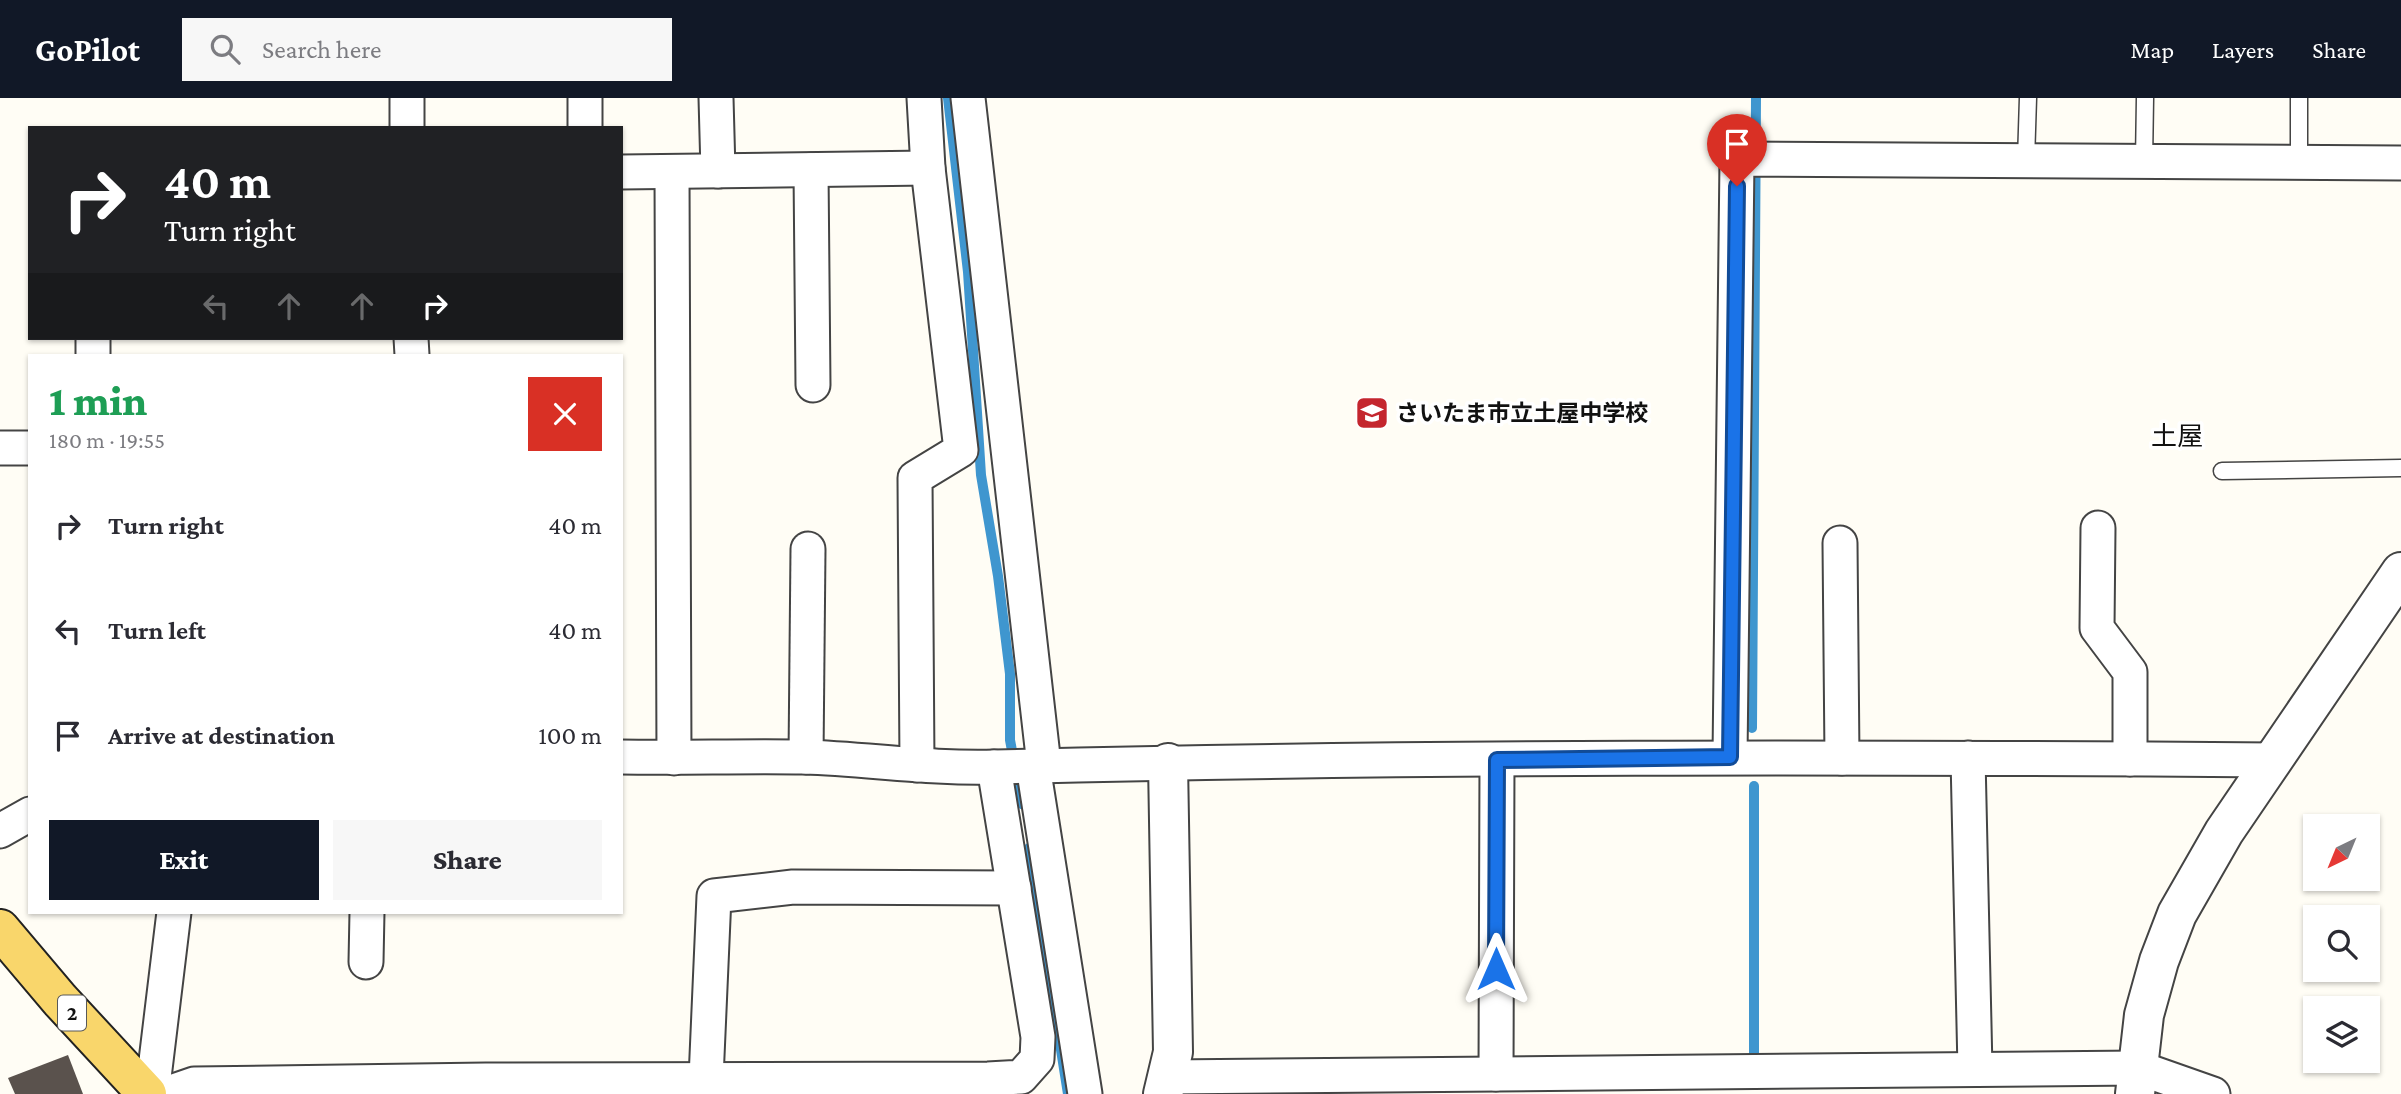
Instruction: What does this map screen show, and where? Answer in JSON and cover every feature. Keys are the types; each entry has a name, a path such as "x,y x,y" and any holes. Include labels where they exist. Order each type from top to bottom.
{"main road":[{"name":"2","path":"0,929 60,1000 150,1094"}],"street":[{"path":"407,126 408,98"},
{"path":"584,98 584,126"},
{"path":"716,98 718,171"},
{"path":"917,765 915,478 961,450 923,98"},
{"path":"968,98 1020,766 1085,1094"},
{"path":"1730,757 1737,159 2401,163"},
{"path":"623,172 929,169"},
{"path":"811,170 813,385"},
{"path":"672,172 674,758"},
{"path":"0,448 28,448"},
{"path":"2098,528 2097,628 2130,672 2130,759"},
{"path":"1840,543 1842,758"},
{"path":"806,757 808,549"},
{"path":"2137,1081 2144,1015 2159,961 2178,914 2224,832 2400,577"},
{"path":"623,757 806,757 917,765 1020,766 1730,757 2275,760"},
{"path":"1968,758 1975,1069"},
{"path":"1496,1074 1497,760"},
{"path":"1168,763 1173,1052 1165,1086 1374,1084 1496,1074 1975,1069 2137,1081 2213,1094"},
{"path":"165,1094 194,1084 1021,1077 1037,1059 1038,1037 1014,888 1020,766"},
{"path":"0,831 28,815"},
{"path":"706,1079 714,896 793,887 1014,888"},
{"path":"150,1094 174,914"},
{"path":"366,962 367,914"}],"lane":[{"path":"2026,161 2028,98"},
{"path":"2144,162 2145,98"},
{"path":"2299,98 2299,163"},
{"path":"2222,471 2401,468"}],"building":[{"path":"68,1055 83,1094 15,1094 8,1078"}],"waterway":[{"path":"948,98 968,272 981,475 998,576 1010,674 1010,740 1022,804"},
{"path":"1752,728 1756,98"},
{"path":"1754,786 1754,1058"},
{"path":"1029,848 1068,1094"}],"place":[{"name":"さいたま市立土屋中学校","path":"1372,413"}],"district":[{"name":"土屋","path":"2177,436"}],"route":[{"path":"1496,969 1497,760 1730,757 1737,186"}]}
